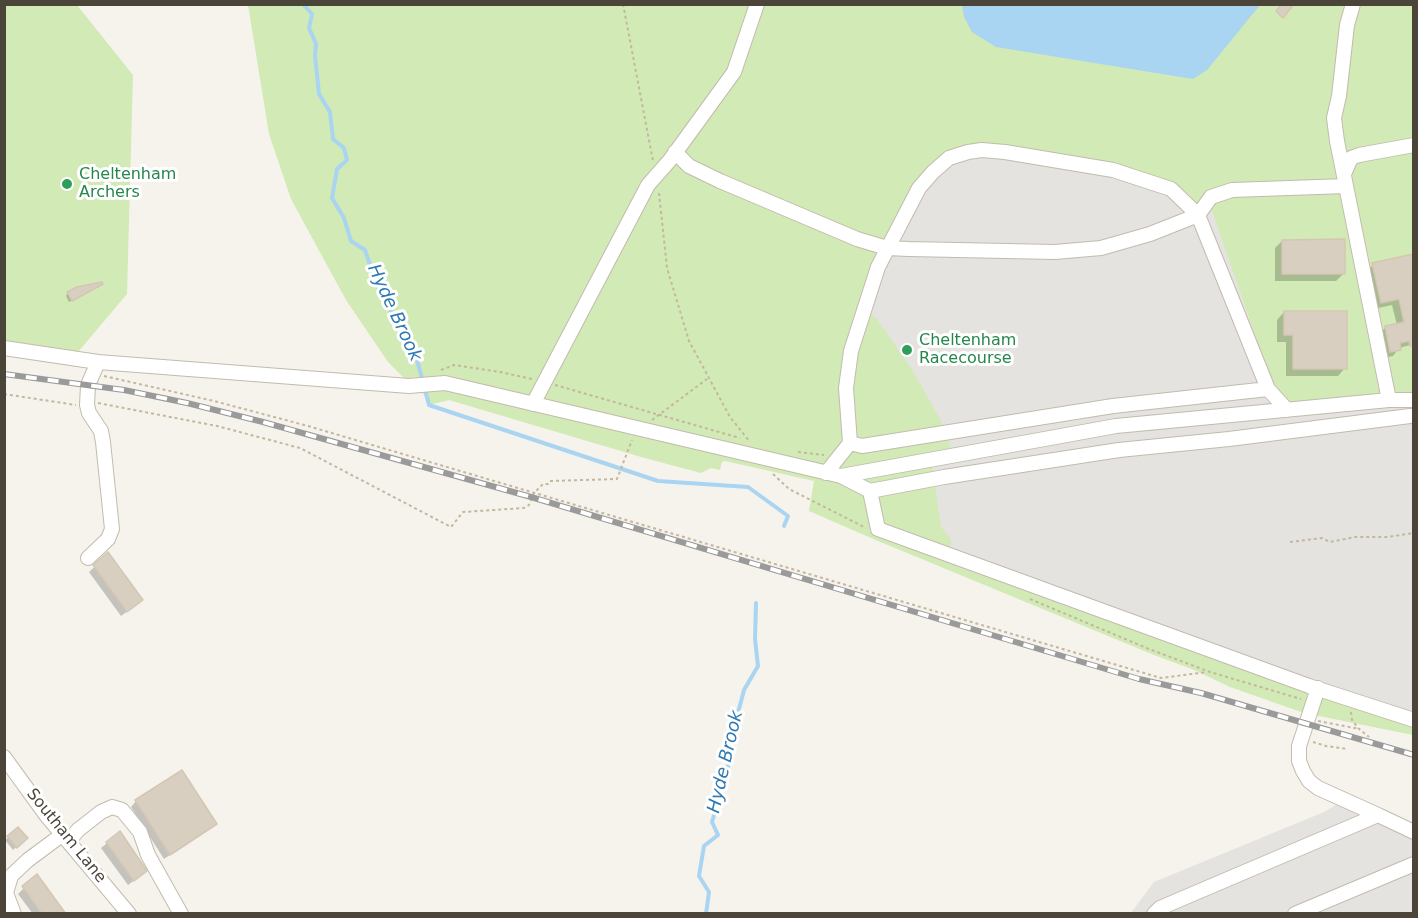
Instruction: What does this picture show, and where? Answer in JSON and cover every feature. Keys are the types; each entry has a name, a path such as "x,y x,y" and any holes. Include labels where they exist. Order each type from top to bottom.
{"street":[{"path":"533,404 648,185 734,72 757,4"},
{"path":"1353,4 1347,24 1334,118 1389,400"},
{"path":"1345,180 1351,158 1413,145"},
{"path":"826,473 850,443 846,388 851,351 878,267 887,248 919,188 933,172 949,158 982,150 1113,170 1172,189 1198,214 1268,389 1287,410"},
{"path":"675,152 689,166 720,181 857,238 887,248 1055,252 1101,248 1150,234 1198,214 1211,197 1232,190 1345,180"},
{"path":"4,348 95,367 416,385 445,383 645,429 753,446 826,473 841,476 870,490 1119,450 1198,443 1410,416"},
{"path":"88,558 108,539 112,529 101,431 89,413 87,405 88,385 95,367"},
{"path":"850,443 862,446 1113,406 1268,389"},
{"path":"841,476 1116,426 1389,400 1413,400"},
{"path":"870,490 878,529 1318,688 1413,720"},
{"path":"1318,688 1301,737 1299,761 1309,781 1318,788 1413,832"},
{"name":"Southam Lane","path":"4,757 66,838 129,914"},
{"path":"14,914 6,898 7,880 10,876 28,860 78,830 100,812 112,807 122,810 140,832 148,855 181,914"},
{"path":"1154,914 1160,908 1378,815"},
{"path":"1295,914 1413,864"}],"path":[{"path":"623,4 656,177 667,268 672,289 689,341 708,378 730,417 753,446"},
{"path":"434,384 441,370 454,365 500,372 545,382 753,446"},
{"path":"95,367 108,378 214,401 1161,678 1210,672"},
{"path":"4,394 84,406 92,402 217,426 300,448 451,527 463,512 524,508 529,505 534,493 543,484 617,479 632,438 645,429 647,423 657,415 708,378"},
{"path":"795,451 823,456 850,443"},
{"path":"1290,542 1322,538 1330,542 1355,537 1387,537 1413,533"},
{"path":"1310,710 1316,713 1314,721 1360,729"},
{"path":"1351,712 1352,720 1369,737"},
{"path":"1301,737 1326,746 1348,749"}],"green space":[{"name":"Cheltenham Archers","path":"5,5 77,5 133,75 127,294 78,352 52,348 5,348"},
{"name":"Cheltenham Racecourse","path":"248,5 1413,5 1413,735 1304,713 1230,687 1194,670 878,541 809,511 814,481 725,461 722,462 720,470 711,468 701,473 449,400 429,405 415,377 405,379 388,362 346,300 291,199 269,134"}],"shaded area":[{"path":"953,150 1115,164 1187,192 1201,208 1210,205 1272,384 1290,403 1119,418 951,448 941,421 913,371 877,319 860,306 876,253 915,184 938,158"},
{"path":"1409,400 1414,418 1413,720 963,560 948,547 951,545 951,539 941,527 932,467 1114,434 1303,416"},
{"path":"1352,795 1413,824 1413,913 1130,914 1154,882 1324,812"}],"water":[{"path":"962,4 1260,5 1207,70 1193,79 996,47 972,32 964,17"}],"building":[{"path":"1282,4 1294,4 1283,18 1276,11"},
{"path":"1345,239 1345,274 1282,274 1282,240"},
{"path":"1413,254 1413,345 1410,346 1409,341 1400,343 1401,350 1390,352 1385,326 1404,322 1399,299 1381,303 1372,263"},
{"path":"102,282 103,284 72,301 67,292 77,287"},
{"path":"1284,311 1347,311 1347,369 1293,369 1293,335 1284,335"},
{"path":"108,552 143,600 127,612 93,565"},
{"path":"182,770 217,824 170,855 135,800"},
{"path":"18,827 28,838 17,848 7,836"},
{"path":"120,831 147,871 134,881 106,842"},
{"path":"37,874 66,914 42,914 22,886"}],"waterway":[{"name":"Hyde Brook","path":"303,4 312,14 309,28 316,44 319,94 330,112 333,139 344,148 347,160 337,169 332,198 344,218 351,241 365,250 377,286 416,356 429,405 658,481 748,487 788,516 784,526"},
{"name":"Hyde Brook","path":"706,914 709,892 699,876 704,846 718,835 712,822 728,768 732,723 744,690 758,666 755,639 756,603"}],"railway":[{"path":"4,374 124,390 263,422 531,497 1139,679 1201,693 1414,755"}],"place":[{"name":"Cheltenham Archers","path":"67,184"},
{"name":"Cheltenham Racecourse","path":"907,350"}]}
